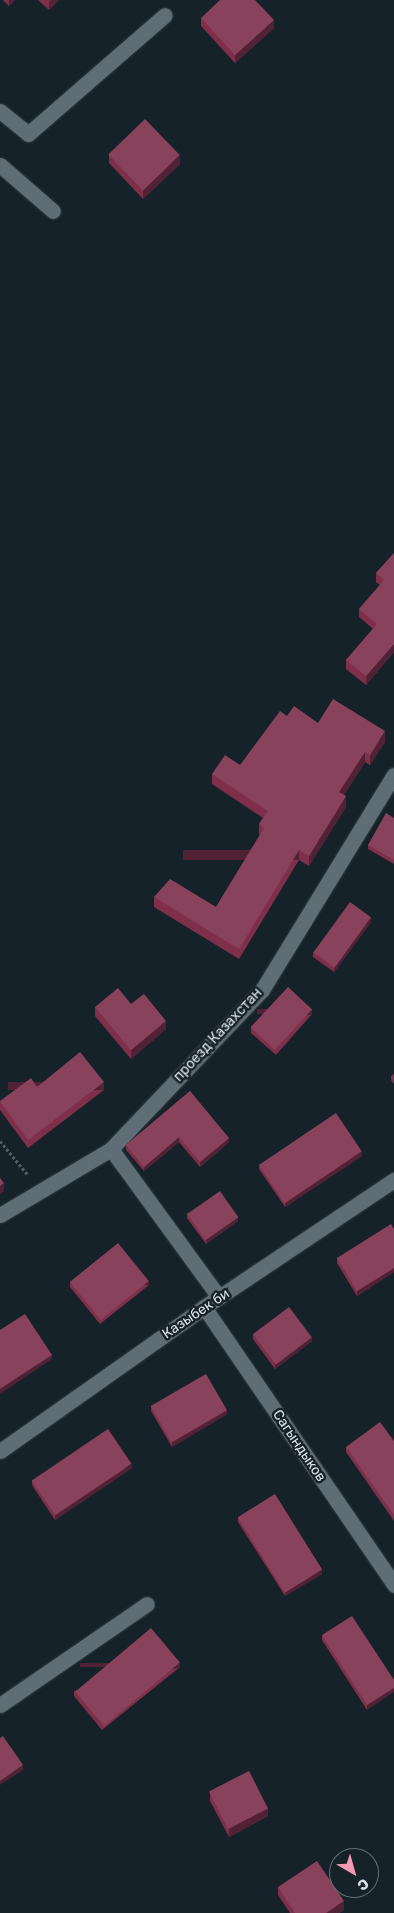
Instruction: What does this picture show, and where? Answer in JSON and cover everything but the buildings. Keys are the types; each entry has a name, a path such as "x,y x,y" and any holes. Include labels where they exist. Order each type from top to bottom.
{"street":[{"path":"0,111 28,134 165,14"},
{"path":"0,165 53,211"},
{"name":"проезд Казахстан","path":"0,1215 111,1149 262,990 394,775"},
{"path":"111,1149 219,1297"},
{"name":"Казыбек би","path":"0,1451 204,1307 394,1180"},
{"name":"Сагындыков","path":"204,1307 394,1585"},
{"path":"0,1705 147,1604"}],"path":[{"path":"0,1141 41,1191"}]}
